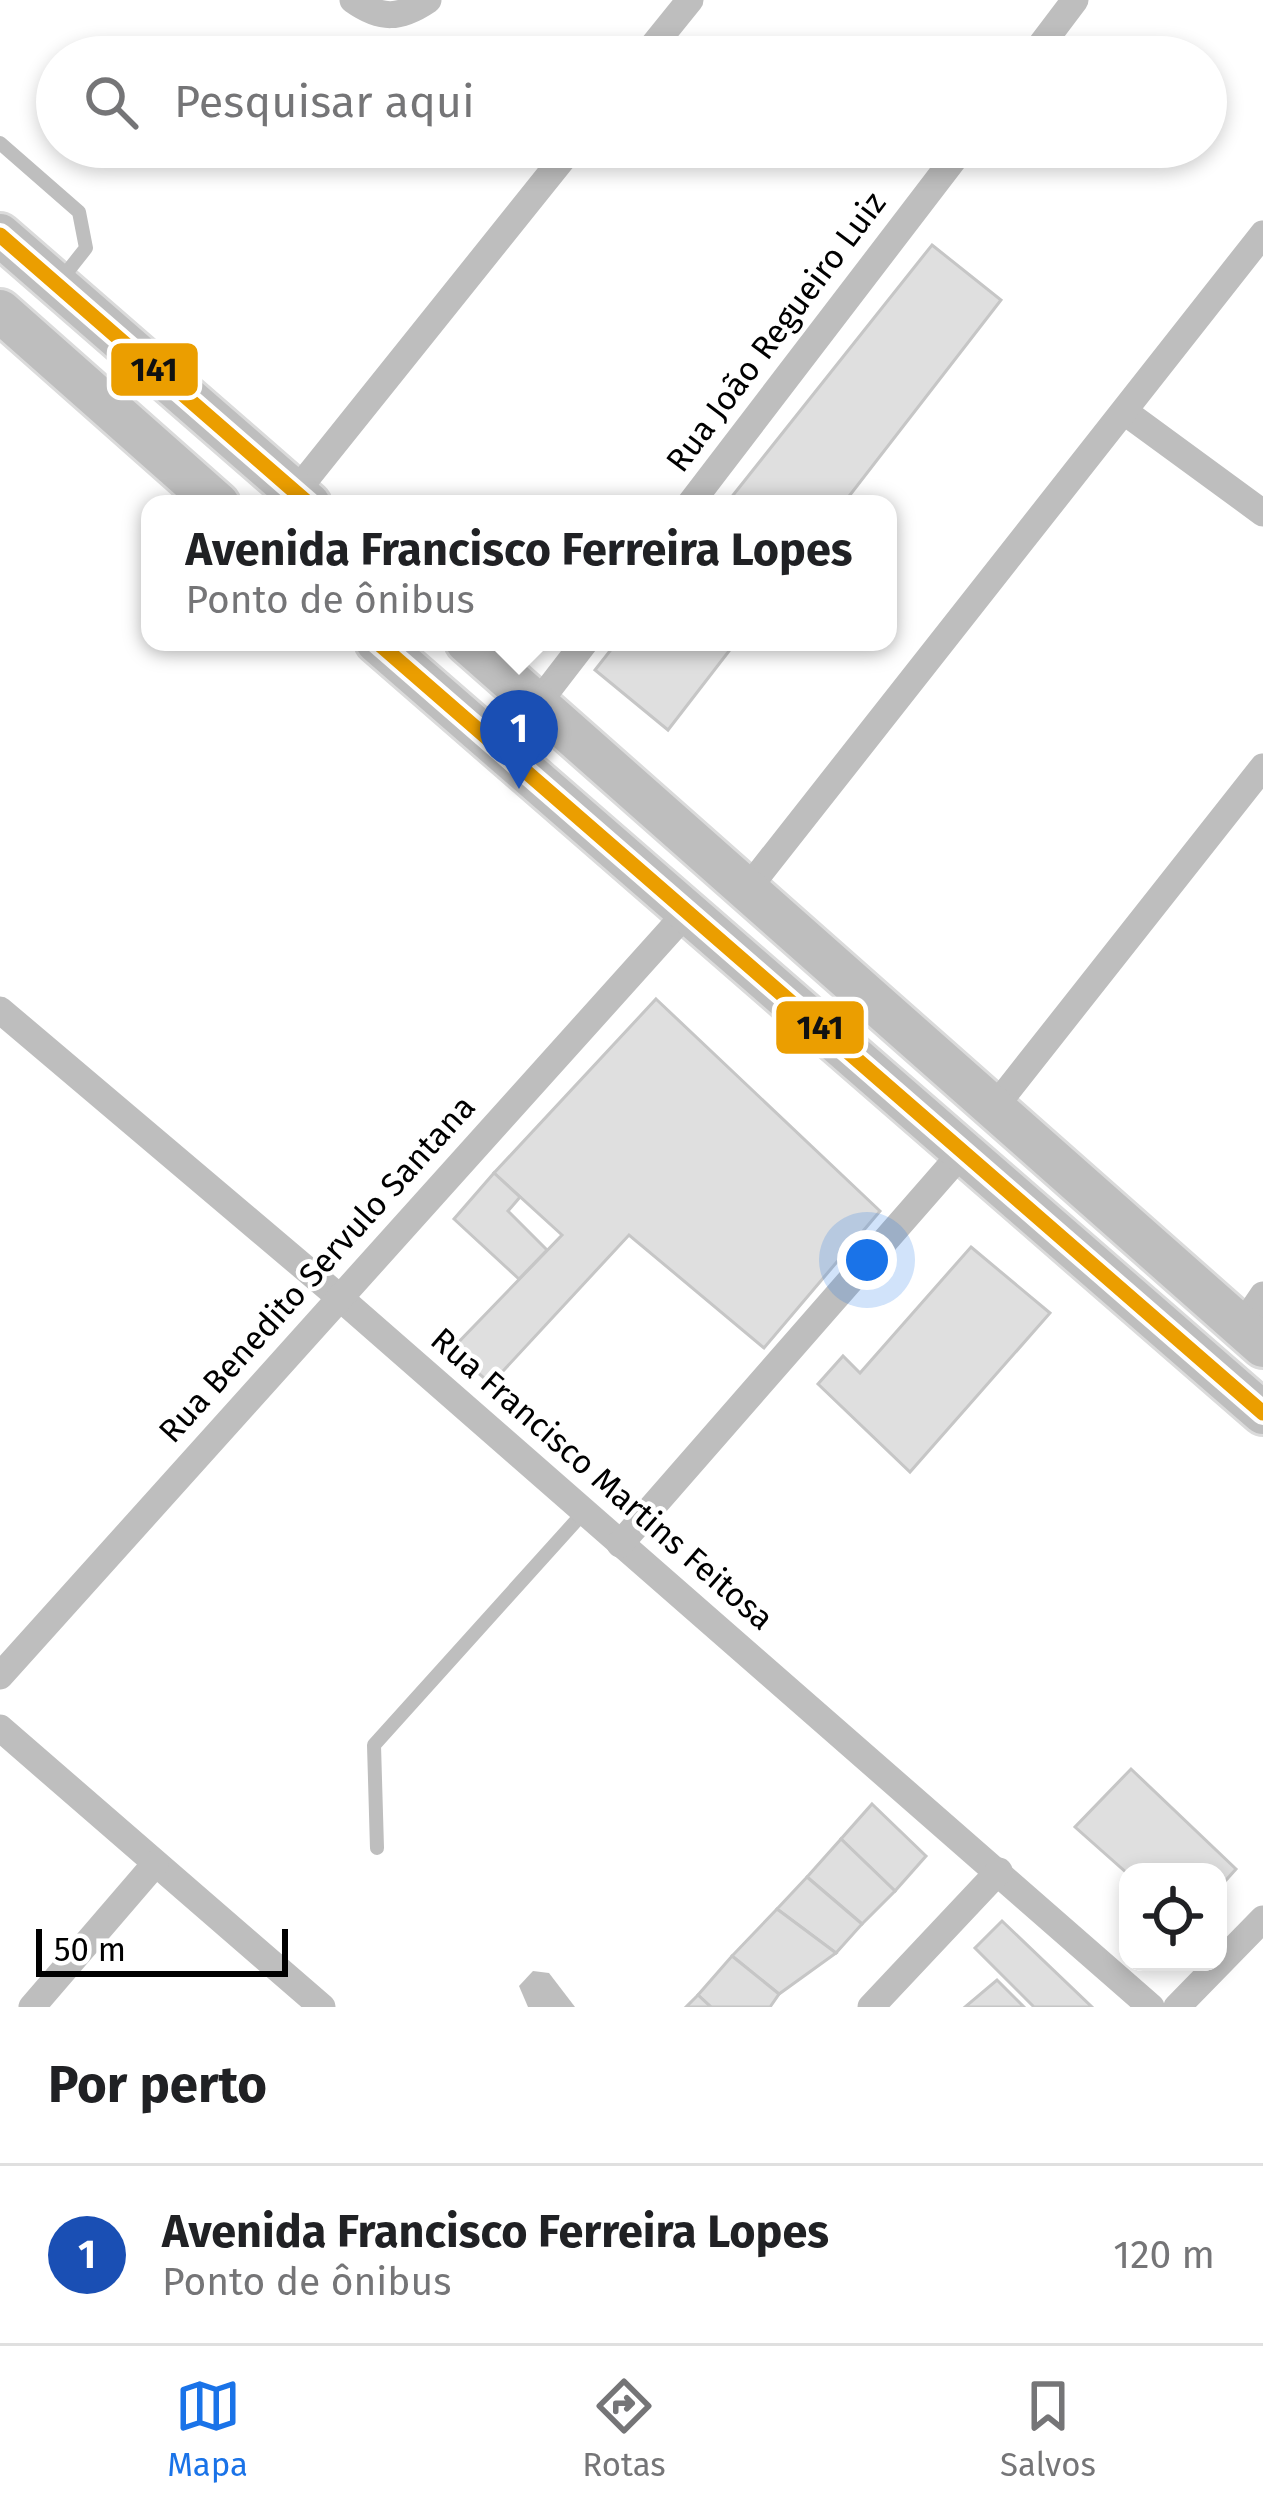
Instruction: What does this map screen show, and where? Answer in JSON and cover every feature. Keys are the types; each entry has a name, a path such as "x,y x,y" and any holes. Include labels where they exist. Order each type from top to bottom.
{"main road":[{"path":"0,235 290,495"},
{"path":"0,310 208,495"},
{"path":"386,651 1263,1413"},
{"path":"477,651 749,887 993,1109 1256,1322"}],"street":[{"path":"353,0 375,15 393,16 428,0"},
{"path":"661,36 690,0"},
{"path":"1048,36 1075,0"},
{"path":"300,495 556,168"},
{"name":"Rua João Regueiro Luiz","path":"697,495 947,168"},
{"path":"749,887 1263,234"},
{"path":"1125,412 1263,513"},
{"path":"538,703 578,651"},
{"path":"993,1109 1263,767"},
{"name":"Rua Benedito Servulo Santana","path":"0,1676 688,911"},
{"name":"Rua Francisco Martins Feitosa","path":"0,1010 340,1297 1151,2007"},
{"path":"620,1544 961,1154"},
{"path":"0,1728 322,2007"},
{"path":"32,2007 155,1864"},
{"path":"872,2007 999,1871"},
{"path":"1178,2007 1263,1919"}],"lane":[{"path":"0,143 79,212 86,248 56,285"},
{"path":"377,1848 374,1745 584,1512"}],"shaded area":[{"path":"533,1971 549,1973 575,2007 528,2007 519,1986"}],"building":[{"path":"932,245 1001,300 850,495 733,495"},
{"path":"610,651 729,651 668,730 595,670"},
{"path":"656,999 880,1211 764,1348 629,1235 491,1384 451,1350 562,1235 494,1173"},
{"path":"494,1173 520,1197 508,1211 547,1250 519,1279 454,1219"},
{"path":"971,1247 1050,1313 910,1472 818,1384 843,1356 860,1373"},
{"path":"1131,1769 1236,1869 1227,1879 1227,1863 1119,1866 1075,1827"},
{"path":"872,1804 926,1856 895,1891 841,1839"},
{"path":"841,1839 895,1891 862,1924 807,1877"},
{"path":"807,1877 862,1924 836,1953 777,1909"},
{"path":"777,1909 836,1953 779,1994 732,1956"},
{"path":"1002,1921 1092,2007 1034,2007 975,1948"},
{"path":"732,1956 779,1994 770,2007 711,2007 698,1995"},
{"path":"997,1980 1024,2007 965,2007"},
{"path":"698,1995 711,2007 686,2007"}],"transit line":[{"name":"141","path":"0,235 299,495"},
{"name":"141","path":"387,651 1263,1413"}],"place":[{"name":"Avenida Francisco Ferreira Lopes","path":"519,789"}]}
